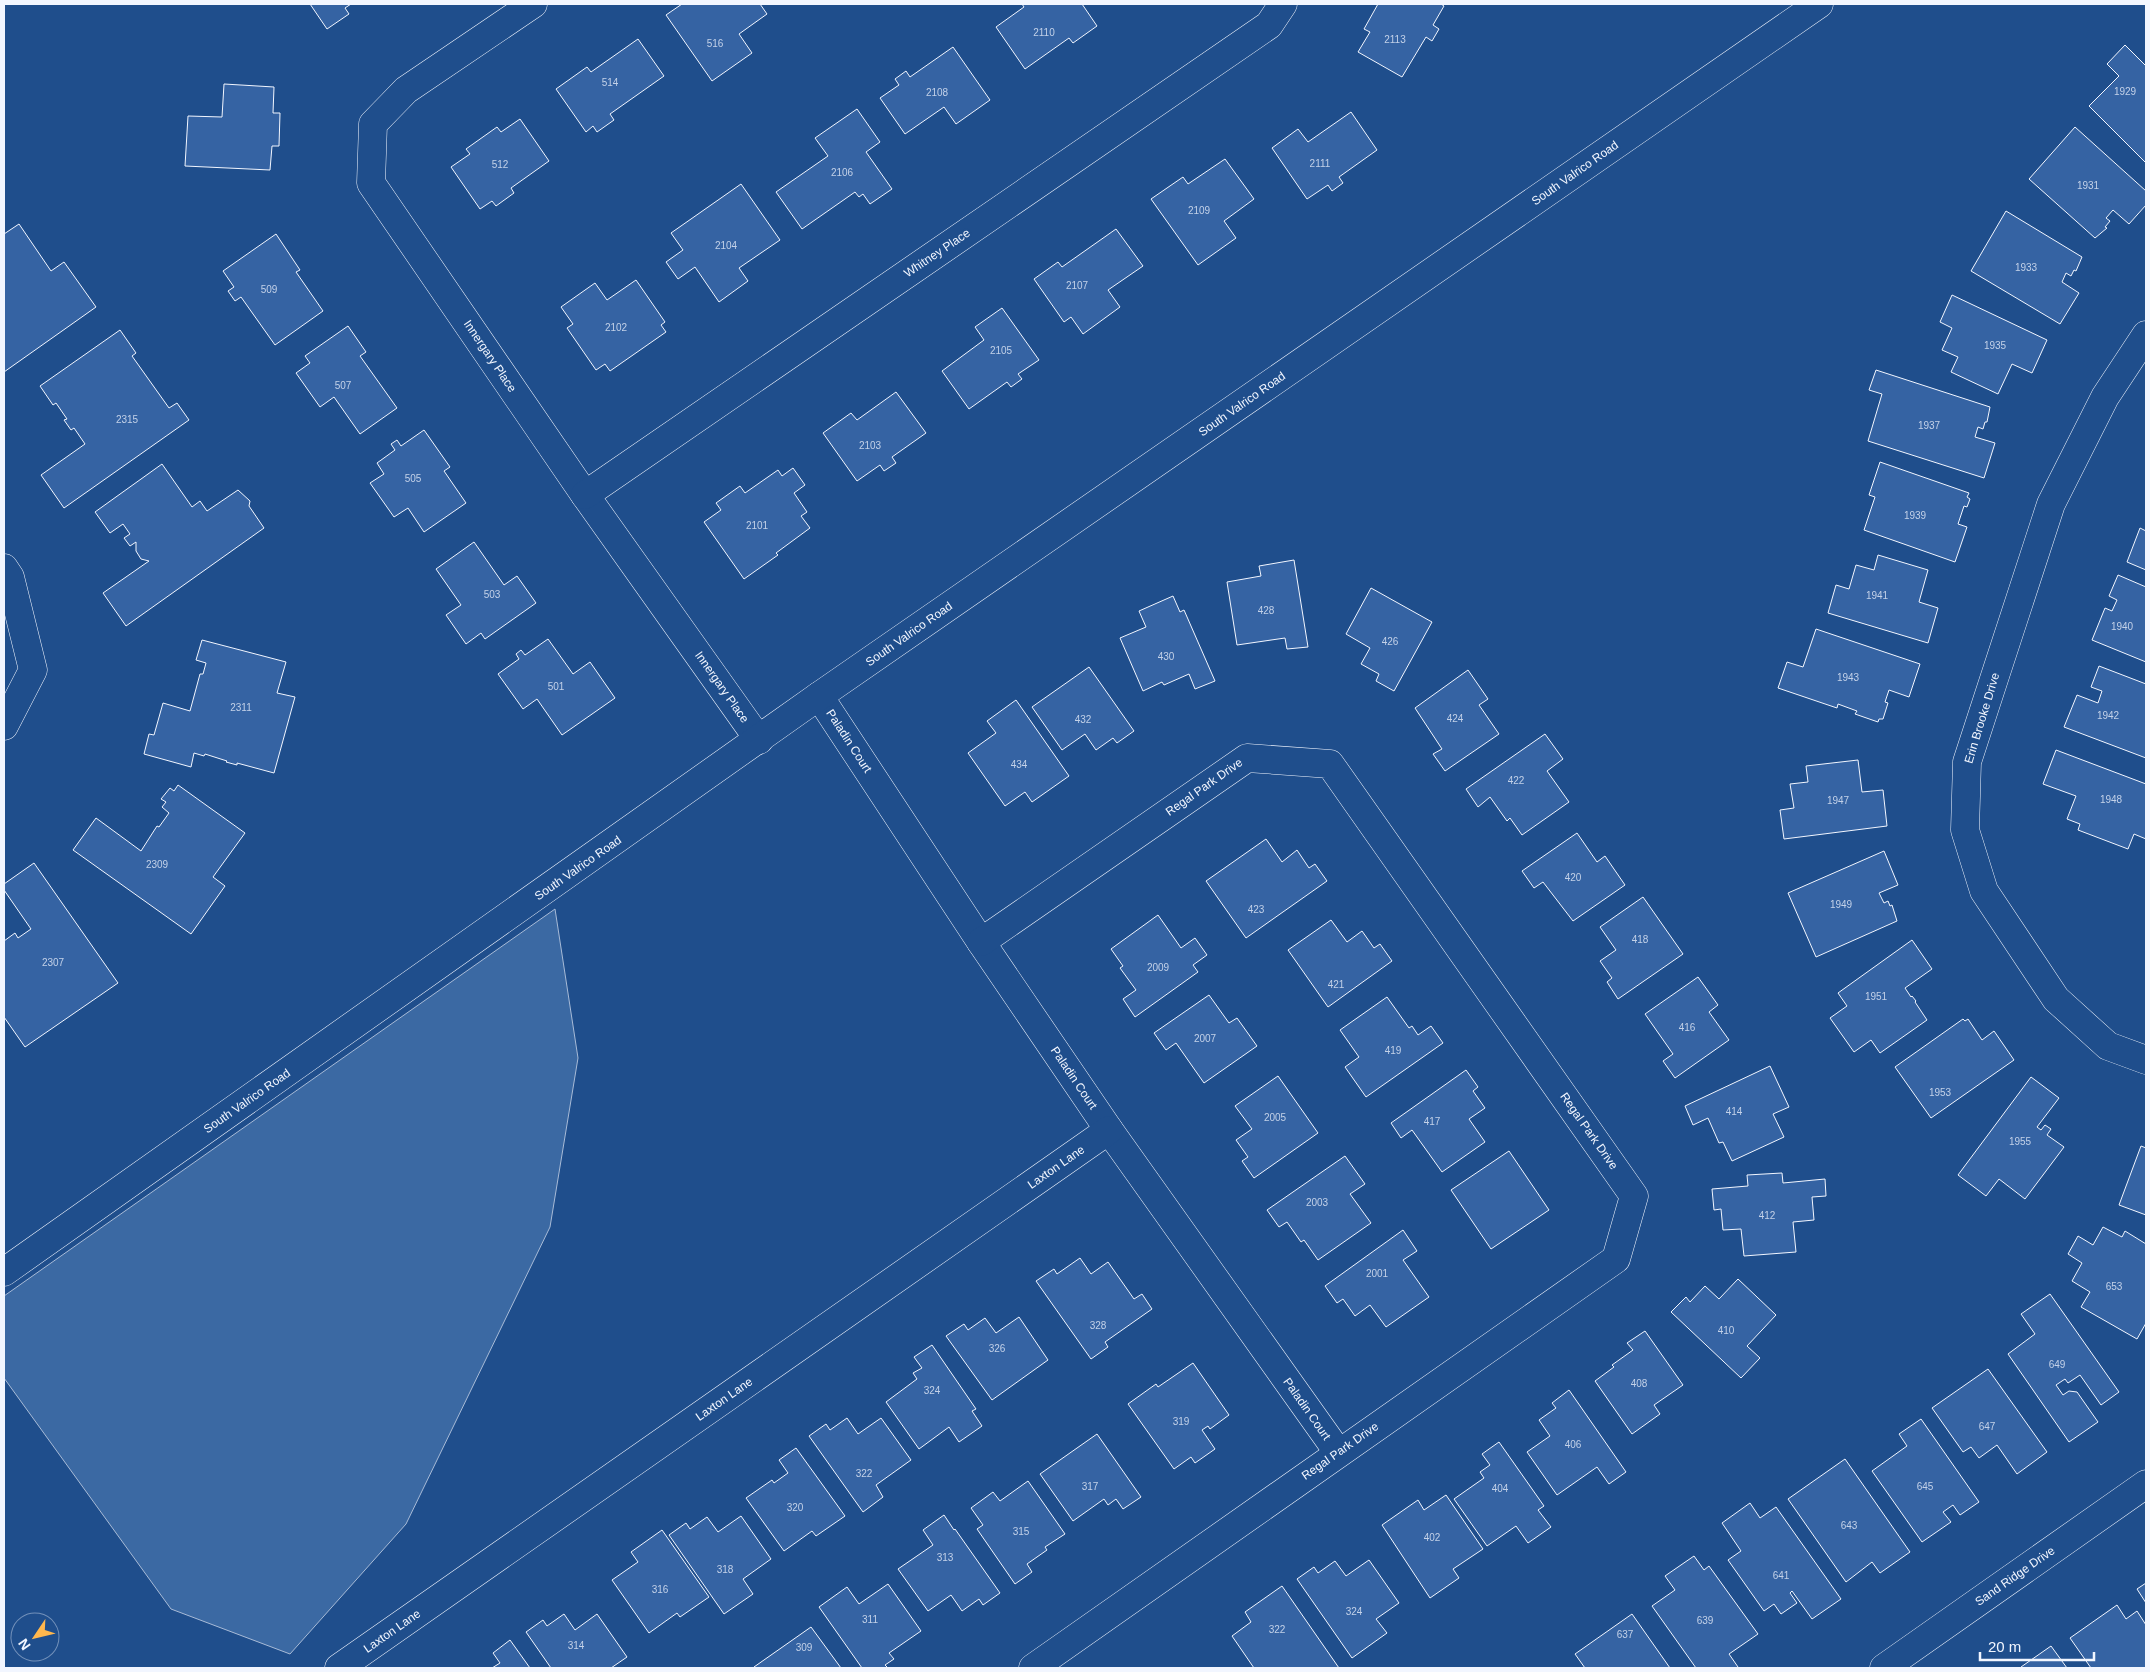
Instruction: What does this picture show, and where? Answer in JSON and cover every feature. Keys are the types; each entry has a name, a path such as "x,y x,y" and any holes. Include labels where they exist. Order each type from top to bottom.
{"street":[{"name":"Innergary Place","path":"534,4 406,90 373,124 371,183 585,495 759,740"},
{"name":"Whitney Place","path":"585,495 1269,25 1283,4"},
{"name":"South Valrico Road","path":"4,1272 819,696 1819,4"},
{"name":"Erin Brooke Drive","path":"2146,335 2105,397 2052,504 1967,762 1964,830 1984,891 2056,999 2108,1046 2146,1060"},
{"path":"4,568 10,577 32,670 4,726"},
{"name":"Paladin Court","path":"819,696 980,942 1110,1130 1338,1452"},
{"name":"Regal Park Drive","path":"980,942 1247,758 1330,764 1634,1196 1616,1259 1338,1452 1033,1668"},
{"name":"Laxton Lane","path":"339,1668 1110,1130"},
{"name":"Sand Ridge Drive","path":"1884,1668 2146,1484"}],"water":[{"path":"555,909 578,1058 550,1227 406,1524 290,1654 171,1609 4,1378 4,1296"}],"building":[{"path":"310,4 351,4 345,8 349,14 327,29"},
{"path":"682,4 760,4 767,14 739,34 752,53 712,81 666,15"},
{"path":"1022,4 1082,4 1097,26 1073,43 1069,38 1025,69 996,27 1024,7"},
{"path":"1378,4 1441,4 1444,6 1433,25 1439,29 1432,41 1426,37 1402,77 1358,52 1370,32 1364,29"},
{"path":"638,39 664,76 610,114 614,120 597,132 593,126 586,132 556,89 587,67 591,72"},
{"path":"2125,45 2146,66 2146,163 2089,106 2119,76 2107,64"},
{"path":"953,47 990,100 956,124 944,107 905,134 880,98 899,85 895,79 906,71 910,77"},
{"path":"224,84 274,87 273,113 280,113 279,146 272,146 270,170 185,166 188,116 222,117"},
{"path":"857,109 880,142 866,152 892,189 870,204 863,194 859,197 855,192 802,229 776,192 828,156 815,138"},
{"path":"1351,112 1377,150 1339,177 1343,183 1332,191 1328,185 1307,199 1272,148 1298,129 1308,142"},
{"path":"520,119 549,161 511,188 514,193 496,206 492,201 480,209 451,167 470,154 466,149 497,127 501,132"},
{"path":"2075,127 2146,191 2146,205 2129,224 2113,210 2106,218 2110,221 2105,227 2107,228 2095,238 2029,179"},
{"path":"1225,159 1254,199 1224,221 1236,238 1198,265 1151,199 1183,177 1188,184"},
{"path":"741,184 780,240 739,268 748,281 719,302 695,267 678,279 666,262 683,250 671,233"},
{"path":"2006,211 2082,257 2076,271 2074,270 2071,276 2066,273 2062,282 2079,293 2060,324 1971,271"},
{"path":"19,224 51,271 64,262 96,307 4,372 4,234"},
{"path":"1116,229 1143,266 1108,290 1120,307 1083,334 1071,317 1064,322 1034,279 1058,262 1062,267"},
{"path":"276,234 300,270 296,272 323,311 275,345 241,297 235,301 228,291 234,287 223,271"},
{"path":"636,280 665,322 661,325 666,332 610,371 605,364 596,370 567,328 573,324 561,307 595,283 607,300"},
{"path":"1952,295 2047,340 2032,373 2012,364 1998,394 1951,372 1958,357 1942,350 1952,328 1940,322"},
{"path":"1002,308 1039,360 1018,374 1022,379 1011,387 1007,382 969,409 942,371 984,340 975,327"},
{"path":"348,326 366,352 360,356 397,408 360,434 334,397 320,407 296,373 310,363 305,356"},
{"path":"120,330 136,353 132,356 169,408 177,403 189,420 64,508 41,475 85,444 74,428 71,430 64,420 67,419 56,403 53,405 40,386"},
{"path":"1876,370 1990,407 1987,422 1985,422 1983,429 1978,427 1975,437 1995,443 1984,478 1868,441 1882,394 1869,390"},
{"path":"896,392 926,433 892,457 896,463 884,471 880,465 857,481 823,433 851,413 857,420"},
{"path":"424,430 450,467 444,471 466,503 424,532 408,508 394,517 370,483 384,474 377,463 395,450 391,444 397,440 401,446"},
{"path":"1880,462 1969,493 1967,497 1970,499 1967,507 1964,506 1958,524 1967,527 1955,562 1864,530 1875,497 1869,495"},
{"path":"162,464 192,507 200,501 207,511 238,490 250,501 249,506 264,528 126,626 103,593 149,561 141,559 136,551 136,542 130,546 124,538 130,534 123,524 110,533 95,512"},
{"path":"793,468 805,485 794,493 807,512 801,516 810,528 776,553 778,555 744,579 704,522 721,510 716,503 740,486 745,493 778,470 782,476"},
{"path":"2140,528 2146,531 2146,570 2127,562"},
{"path":"474,542 504,585 517,576 536,603 485,639 481,633 466,644 446,615 461,605 436,569"},
{"path":"1878,555 1928,570 1919,602 1938,608 1928,643 1828,613 1836,585 1849,589 1856,565 1874,570"},
{"path":"1294,560 1308,647 1287,649 1285,638 1237,645 1227,582 1261,576 1259,566"},
{"path":"2118,575 2146,587 2146,662 2092,640 2105,608 2112,611 2117,600 2109,596"},
{"path":"1371,588 1432,622 1394,691 1376,681 1379,674 1361,664 1370,648 1346,634"},
{"path":"1173,596 1180,612 1184,610 1215,681 1195,689 1189,674 1164,685 1162,682 1143,691 1120,638 1146,627 1139,611"},
{"path":"1816,629 1920,664 1909,697 1889,690 1885,702 1888,703 1883,719 1879,719 1878,722 1855,714 1857,711 1838,704 1837,708 1778,688 1787,662 1803,667"},
{"path":"548,639 573,674 590,662 615,698 562,735 537,699 523,709 498,674 519,659 516,654 521,650 525,655"},
{"path":"202,640 286,662 277,693 295,697 274,773 226,762 205,754 204,756 194,753 191,767 144,754 149,734 154,735 163,703 190,711 200,674 203,674 206,663 196,660"},
{"path":"2099,666 2146,684 2146,758 2064,727 2077,695 2098,703 2102,691 2091,687"},
{"path":"1089,667 1134,731 1117,743 1113,738 1096,750 1085,734 1062,750 1032,707"},
{"path":"1468,670 1488,699 1479,705 1499,734 1445,771 1433,754 1442,749 1415,708"},
{"path":"1016,700 1069,776 1032,802 1025,792 1005,806 968,753 996,733 987,721"},
{"path":"1545,734 1563,759 1547,771 1569,802 1522,835 1510,818 1507,821 1490,797 1478,807 1466,789"},
{"path":"2056,750 2146,784 2146,839 2134,834 2128,849 2078,830 2080,824 2067,819 2076,796 2043,784"},
{"path":"1858,760 1862,792 1883,790 1887,826 1784,839 1780,810 1794,808 1790,784 1808,782 1806,766"},
{"path":"178,785 245,833 213,877 225,886 191,934 73,850 96,818 141,851 157,826 159,827 169,813 162,807 166,802 161,799 170,788 174,791"},
{"path":"1577,833 1597,862 1605,856 1625,885 1573,921 1543,882 1534,888 1522,871"},
{"path":"1266,839 1282,862 1297,850 1309,868 1315,864 1327,881 1246,938 1206,881"},
{"path":"1884,851 1898,885 1879,893 1884,903 1888,901 1890,906 1892,905 1897,921 1816,957 1788,893"},
{"path":"34,863 118,983 25,1047 4,1017 4,941 15,933 18,938 31,929 4,890 4,884"},
{"path":"1643,897 1683,954 1618,999 1607,982 1612,978 1600,961 1616,950 1600,927"},
{"path":"1158,915 1181,948 1195,938 1207,955 1193,965 1198,972 1135,1017 1123,999 1136,990 1120,968 1123,966 1111,949"},
{"path":"1331,920 1347,942 1362,931 1374,948 1380,944 1392,961 1328,1007 1288,950"},
{"path":"1912,940 1932,969 1905,988 1916,1001 1927,1020 1880,1053 1871,1040 1854,1052 1830,1018 1847,1006 1838,993"},
{"path":"1698,977 1718,1005 1709,1012 1729,1040 1675,1078 1663,1061 1673,1054 1645,1014"},
{"path":"1209,995 1229,1023 1237,1018 1257,1046 1204,1083 1176,1043 1166,1050 1154,1033"},
{"path":"1387,997 1409,1028 1412,1026 1418,1035 1431,1026 1443,1043 1366,1097 1345,1067 1359,1057 1340,1030"},
{"path":"1963,1019 1965,1021 1968,1019 1982,1040 1994,1031 2014,1060 1931,1118 1895,1067"},
{"path":"1770,1066 1789,1107 1773,1114 1784,1137 1732,1161 1723,1142 1719,1143 1708,1118 1693,1125 1685,1106"},
{"path":"1466,1070 1478,1087 1473,1091 1485,1108 1469,1119 1485,1142 1442,1172 1412,1130 1401,1138 1391,1123"},
{"path":"1278,1076 1318,1133 1254,1178 1242,1161 1248,1157 1236,1140 1252,1129 1235,1106"},
{"path":"2031,1077 2059,1098 2037,1127 2041,1130 2045,1125 2051,1129 2047,1135 2064,1147 2025,1199 1999,1179 1986,1196 1958,1175"},
{"path":"2141,1146 2146,1148 2146,1215 2119,1205"},
{"path":"1509,1151 1549,1210 1491,1249 1451,1190"},
{"path":"1345,1156 1365,1184 1350,1194 1371,1223 1318,1260 1304,1240 1301,1242 1287,1222 1279,1227 1267,1210"},
{"path":"1782,1173 1783,1183 1825,1179 1826,1196 1812,1197 1814,1220 1793,1222 1796,1252 1744,1256 1741,1229 1723,1230 1721,1209 1714,1210 1712,1189 1748,1186 1747,1175"},
{"path":"2103,1227 2122,1237 2125,1231 2146,1244 2146,1323 2137,1339 2081,1307 2090,1292 2072,1281 2082,1263 2068,1254 2078,1236 2093,1245"},
{"path":"1403,1230 1417,1251 1403,1260 1429,1297 1386,1327 1370,1305 1355,1316 1343,1299 1337,1303 1325,1286"},
{"path":"1080,1258 1091,1274 1108,1262 1134,1299 1142,1294 1152,1309 1105,1342 1108,1347 1091,1359 1036,1281 1054,1269 1057,1274"},
{"path":"1738,1279 1776,1315 1747,1346 1760,1358 1741,1378 1671,1312 1686,1297 1690,1302 1705,1286 1719,1299"},
{"path":"2050,1294 2119,1392 2101,1405 2080,1375 2068,1383 2065,1379 2056,1385 2063,1395 2069,1391 2077,1392 2098,1422 2069,1442 2008,1354 2035,1334 2021,1314"},
{"path":"1019,1317 1048,1360 992,1400 946,1336 964,1324 968,1330 985,1318 996,1333"},
{"path":"1645,1331 1683,1385 1654,1405 1660,1414 1632,1434 1595,1381 1614,1367 1612,1365 1633,1350 1627,1343"},
{"path":"932,1345 976,1409 972,1411 982,1426 959,1442 949,1427 919,1449 886,1402 917,1379 913,1373 922,1368 914,1357"},
{"path":"1193,1363 1229,1415 1210,1429 1208,1426 1202,1430 1215,1449 1195,1463 1191,1457 1174,1469 1128,1404 1156,1384 1158,1387"},
{"path":"1988,1369 2047,1452 2017,1474 1997,1445 1979,1458 1971,1447 1963,1452 1932,1408"},
{"path":"1569,1390 1626,1472 1609,1484 1597,1467 1557,1495 1527,1452 1550,1436 1539,1420 1556,1408 1552,1403"},
{"path":"847,1418 858,1434 881,1418 911,1460 876,1485 883,1497 863,1512 809,1436 826,1424 830,1430"},
{"path":"1921,1419 1979,1502 1960,1515 1953,1505 1943,1512 1951,1522 1922,1542 1872,1471 1907,1446 1899,1434"},
{"path":"1097,1434 1141,1497 1123,1509 1116,1499 1108,1505 1104,1499 1073,1521 1040,1474"},
{"path":"1499,1442 1544,1506 1538,1510 1551,1527 1528,1543 1516,1526 1487,1546 1454,1499 1484,1478 1480,1472 1490,1465 1482,1454"},
{"path":"796,1448 845,1516 816,1536 812,1531 784,1551 746,1498 772,1480 774,1483 788,1473 779,1460"},
{"path":"1845,1459 1910,1552 1880,1573 1872,1562 1846,1582 1788,1499"},
{"path":"1028,1481 1065,1534 1045,1547 1047,1550 1027,1564 1032,1572 1015,1584 977,1529 983,1525 971,1508 993,1492 1000,1501"},
{"path":"1446,1495 1483,1549 1453,1569 1459,1578 1430,1598 1382,1525 1418,1500 1424,1510"},
{"path":"1750,1503 1760,1518 1776,1507 1841,1599 1812,1619 1792,1591 1790,1593 1797,1603 1781,1614 1774,1604 1764,1611 1728,1560 1741,1551 1722,1523"},
{"path":"944,1515 1000,1593 983,1605 979,1599 962,1611 951,1595 928,1611 898,1569 933,1545 923,1530"},
{"path":"741,1516 771,1559 743,1579 753,1594 724,1614 669,1535 686,1523 690,1529 707,1517 718,1532"},
{"path":"662,1530 709,1597 680,1617 677,1613 649,1633 612,1580 638,1562 631,1552"},
{"path":"1694,1556 1704,1570 1709,1566 1758,1634 1729,1654 1737,1668 1696,1668 1652,1606 1675,1590 1665,1576"},
{"path":"1369,1560 1399,1603 1376,1619 1387,1633 1352,1658 1297,1579 1314,1567 1318,1573 1335,1561 1346,1576"},
{"path":"2146,1583 2146,1603 2137,1589"},
{"path":"888,1584 921,1631 889,1653 894,1659 885,1665 888,1668 862,1668 819,1607 847,1587 859,1604"},
{"path":"1282,1586 1339,1668 1254,1668 1232,1636 1251,1622 1245,1612"},
{"path":"2117,1605 2126,1619 2137,1611 2146,1625 2146,1668 2091,1668 2070,1638"},
{"path":"564,1614 575,1630 597,1614 627,1657 611,1668 551,1668 526,1632 543,1620 547,1626"},
{"path":"1632,1614 1670,1668 1585,1668 1575,1654"},
{"path":"811,1627 841,1668 754,1667"},
{"path":"510,1640 530,1668 492,1668 500,1663 493,1653"},
{"path":"2051,1646 2067,1668 2021,1667"}]}
